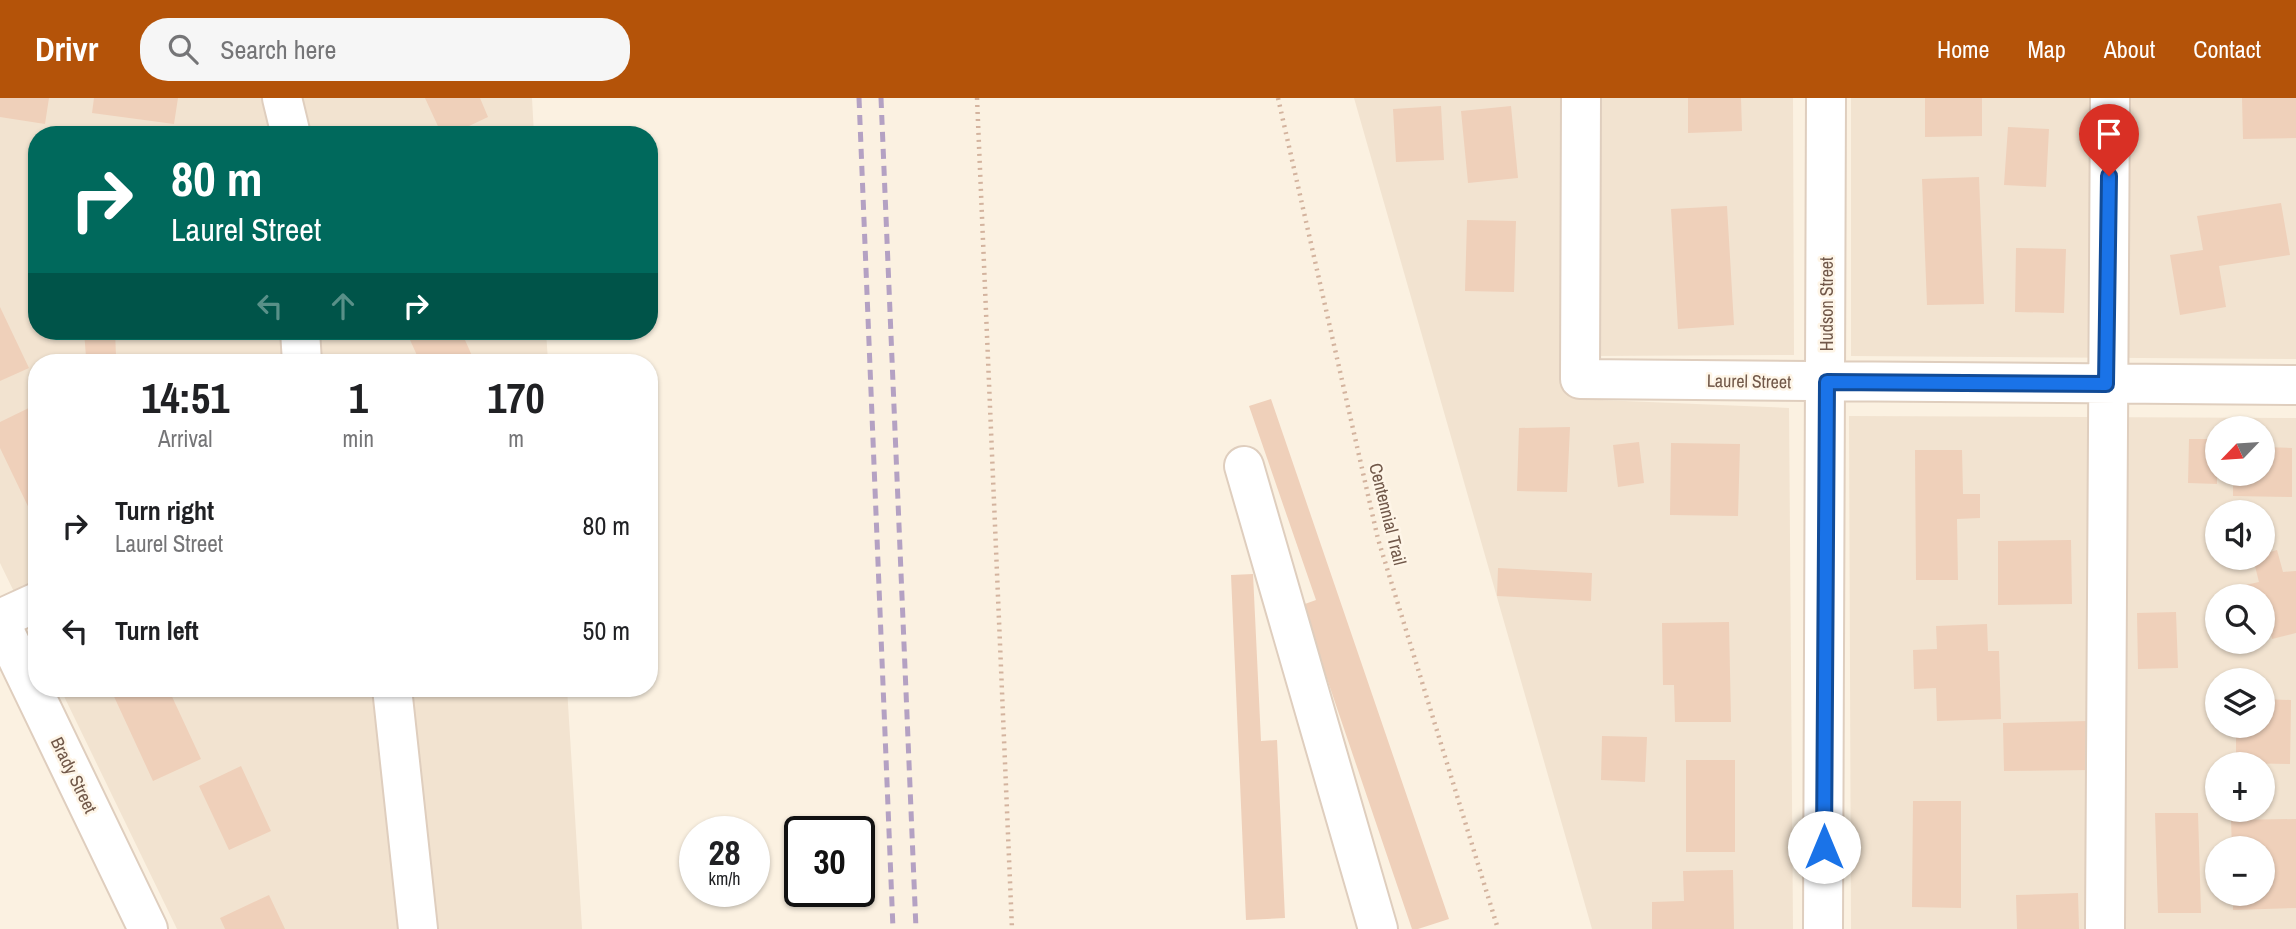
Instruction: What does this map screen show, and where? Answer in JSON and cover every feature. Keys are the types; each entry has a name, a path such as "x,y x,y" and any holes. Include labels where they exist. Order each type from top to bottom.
{"street":[{"path":"282,98 289,126"},
{"name":"Laurel Street","path":"1581,98 1580,379 2296,385"},
{"name":"Hudson Street","path":"1824,929 1826,98"},
{"path":"2105,929 2106,384 2110,98"},
{"path":"1244,466 1378,929"},
{"path":"0,620 28,606"},
{"name":"Brady Street","path":"0,620 28,678"},
{"name":"Brady Street","path":"37,697 148,929"},
{"path":"393,697 418,929"}],"path":[{"path":"977,98 1012,929"},
{"name":"Centennial Trail","path":"1278,98 1378,539 1498,929"}],"shaded area":[{"path":"0,98 532,98 534,126 28,126 28,340 547,340 547,354 28,354 28,621 0,563"},
{"path":"1354,98 1570,98 1577,399 1789,408 1793,929 1592,929"},
{"path":"1594,98 1793,98 1794,355 1597,356"},
{"path":"1851,98 2296,98 2296,359 1851,356"},
{"path":"1849,416 2205,418 2205,486 2275,486 2275,418 2296,418 2296,929 1851,929"},
{"path":"64,697 568,697 582,929 177,929"}],"building":[{"path":"0,98 49,98 45,124 0,117"},
{"path":"94,98 178,98 174,124 92,113"},
{"path":"425,98 480,98 488,117 469,126 438,126"},
{"path":"1688,98 1741,98 1742,131 1688,133"},
{"path":"1925,98 1982,98 1982,136 1925,137"},
{"path":"2242,98 2296,98 2296,138 2243,139"},
{"path":"1441,106 1444,160 1396,162 1393,109"},
{"path":"1511,106 1518,178 1468,183 1461,111"},
{"path":"2008,127 2049,129 2046,187 2004,185"},
{"path":"1979,177 1984,304 1927,305 1922,179"},
{"path":"2281,203 2290,255 2219,266 2226,307 2180,315 2170,255 2203,250 2197,216"},
{"path":"1727,206 1734,325 1678,329 1671,209"},
{"path":"1467,220 1516,221 1514,292 1465,291"},
{"path":"2016,248 2066,249 2064,313 2015,312"},
{"path":"0,307 28,368 0,381"},
{"path":"85,340 115,340 116,354 86,354"},
{"path":"410,340 465,340 471,354 416,354"},
{"path":"1271,399 1449,919 1418,929 1412,929 1302,605 1316,600 1249,406"},
{"path":"28,408 28,506 0,448 0,422"},
{"path":"1570,427 1567,492 1517,491 1519,428"},
{"path":"2189,439 2205,439 2205,484 2188,483"},
{"path":"1639,442 1644,483 1618,487 1613,445"},
{"path":"1671,443 1740,444 1738,516 1670,515"},
{"path":"2275,447 2292,448 2292,497 2233,496 2233,486 2275,486"},
{"path":"1915,450 1962,450 1963,494 1980,494 1980,518 1957,519 1958,580 1916,580"},
{"path":"2071,540 2072,604 1998,605 1998,541"},
{"path":"2275,551 2283,572 2296,571 2296,633 2275,638 2275,584 2250,584 2259,582 2256,570 2275,570"},
{"path":"1498,568 1592,573 1591,601 1497,596"},
{"path":"1253,574 1261,741 1277,740 1285,918 1246,920 1231,575"},
{"path":"2176,612 2178,668 2138,669 2137,613"},
{"path":"1729,622 1731,722 1675,722 1674,685 1663,685 1662,623"},
{"path":"1987,624 1988,651 1999,651 2001,719 1937,721 1936,688 1914,689 1913,650 1937,649 1936,626"},
{"path":"114,697 172,697 201,759 153,781"},
{"path":"2275,699 2291,700 2290,764 2275,764 2275,752 2236,752 2236,738 2275,738"},
{"path":"2089,721 2091,770 2004,771 2003,723"},
{"path":"1602,736 1647,737 1645,782 1601,780"},
{"path":"1686,760 1735,760 1735,852 1686,852"},
{"path":"241,766 271,831 229,850 199,786"},
{"path":"1913,801 1961,801 1961,908 1912,907"},
{"path":"2155,813 2198,813 2201,913 2158,913"},
{"path":"2275,819 2296,819 2296,908 2233,910 2233,906 2275,906 2275,836 2232,836 2231,822 2275,822"},
{"path":"1733,870 1734,929 1652,929 1652,902 1684,901 1683,871"},
{"path":"2078,893 2079,929 2017,929 2016,895"},
{"path":"269,895 285,929 225,929 220,918"}],"railway":[{"path":"859,98 893,929"},
{"path":"881,98 916,929"}],"route":[{"path":"1824,847 1827,382 2106,384 2109,176"}]}
